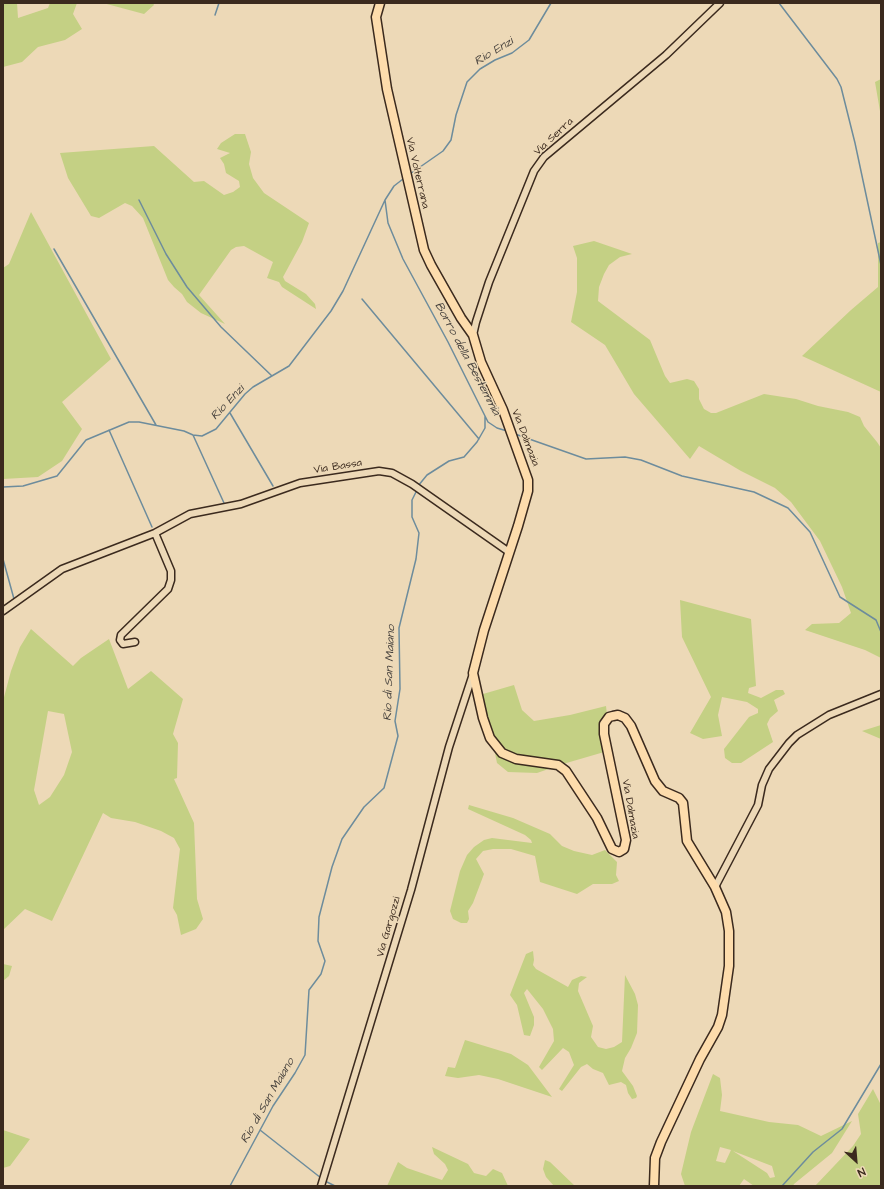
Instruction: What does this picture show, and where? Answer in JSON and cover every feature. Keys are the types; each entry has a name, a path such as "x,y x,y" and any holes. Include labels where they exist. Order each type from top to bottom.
{"main road":[{"name":"Via Volterrana","path":"380,3 376,17 387,89 419,231 430,265 461,318 473,335"},
{"name":"Via Dalmazia","path":"473,335 481,362 526,470 528,491 484,630 473,673 483,718 490,738 502,753 516,759 558,765 566,772 597,818 612,849 619,852 624,849 626,840 604,734 604,724 609,717 618,715 625,718 631,726 656,781 663,791 679,798 683,803 687,842 715,887 726,912 729,966 722,1015 718,1027 700,1059 661,1142 656,1158 654,1186"}],"street":[{"name":"Via Serra","path":"473,335 489,282 534,171 544,157 666,55 720,3"},
{"name":"Via Bassa","path":"3,611 62,569 155,532 199,511 242,504 300,483 379,471 392,473 412,484 509,552"},
{"path":"135,642 123,644 120,640 121,635 168,589 171,580 171,571 155,532"},
{"name":"Via Gargozzi","path":"321,1186 402,919 448,747 473,673"},
{"path":"715,887 758,805 762,785 769,769 785,748 797,735 829,715 881,694"}],"green space":[{"path":"3,3 17,3 18,18 48,8 50,3 77,3 73,14 82,29 65,40 38,47 22,62 3,67"},
{"path":"103,3 153,3 154,5 144,14"},
{"path":"881,79 881,117 875,82"},
{"path":"235,134 245,134 251,152 249,164 253,178 264,193 309,223 302,242 283,277 285,281 306,294 315,304 316,309 282,287 279,282 267,278 273,262 244,246 236,247 231,250 199,295 225,324 201,313 187,302 182,294 168,280 143,218 132,206 125,203 99,218 91,216 68,178 60,153 154,146 194,182 204,181 224,195 233,192 240,187 239,181 226,173 224,164 220,158 230,153 217,149 221,143"},
{"path":"31,212 111,359 62,402 82,429 62,461 38,477 3,479 3,268 9,264"},
{"path":"594,241 632,254 620,257 609,265 599,287 598,301 650,340 665,376 670,383 687,379 694,381 699,389 699,399 704,409 711,413 716,413 764,394 796,399 818,406 848,412 860,417 864,426 881,448 881,658 865,650 805,630 812,624 839,623 851,613 842,587 820,541 791,502 775,488 741,471 699,446 690,459 634,394 605,345 571,322 577,292 577,258 573,246"},
{"path":"881,242 881,392 802,356 878,287 878,243"},
{"path":"680,600 751,619 756,686 749,688 748,693 761,698 776,690 783,690 785,694 774,700 778,711 770,718 767,724 773,742 741,763 732,763 725,758 724,749 749,717 758,713 758,709 747,702 722,697 718,715 722,736 703,739 690,733 711,697 682,637"},
{"path":"31,629 73,666 81,658 109,639 128,689 151,671 183,699 173,734 178,743 177,778 174,779 194,823 197,899 203,919 196,929 181,935 177,915 173,908 180,849 174,838 161,831 135,822 111,818 103,813 52,921 25,909 3,930 3,701 11,671 20,647","holes":["48,711 64,714 72,752 64,775 50,797 39,805 34,790"]},
{"path":"514,685 522,710 534,721 570,715 606,706 611,750 537,773 508,772 497,763 483,694"},
{"path":"881,725 881,739 862,731"},
{"path":"469,805 513,818 550,834 562,846 574,851 592,855 605,850 617,862 616,875 619,881 612,884 593,884 577,894 540,882 535,856 511,849 493,849 483,851 476,859 484,874 473,903 468,911 469,919 467,923 461,923 453,919 450,911 460,871 467,855 474,847 484,840 492,838 532,843 531,840 525,835 468,809"},
{"path":"533,951 533,965 536,969 568,987 572,980 581,976 587,977 579,983 578,991 593,1026 591,1037 598,1047 606,1049 614,1047 622,1042 625,975 635,994 638,1005 637,1033 625,1058 622,1071 633,1086 637,1096 636,1098 632,1099 628,1093 626,1085 621,1082 609,1085 603,1073 593,1069 587,1064 581,1067 562,1091 559,1089 574,1065 569,1052 563,1048 542,1070 539,1067 554,1041 553,1029 543,1009 527,989 524,993 534,1017 534,1025 530,1036 524,1035 517,1005 510,995 526,954"},
{"path":"3,964 12,966 9,976 3,981"},
{"path":"465,1040 511,1054 528,1065 552,1097 498,1079 479,1075 458,1078 445,1076 448,1067 455,1068"},
{"path":"713,1074 720,1078 722,1095 720,1111 769,1122 798,1125 821,1136 852,1121 832,1153 793,1186 754,1186 744,1179 739,1186 685,1186 681,1174 691,1132","holes":["720,1147 731,1150 725,1163 716,1161","733,1151 772,1166 775,1177 770,1178 767,1173"]},
{"path":"873,1089 880,1103 881,1186 815,1186 853,1146 861,1134 858,1114"},
{"path":"3,1130 30,1139 10,1166 3,1168"},
{"path":"432,1147 468,1164 474,1173 486,1176 493,1169 502,1173 508,1186 387,1186 398,1162 407,1168 442,1180 448,1170 445,1164 434,1154"},
{"path":"545,1160 550,1162 575,1186 554,1186 546,1177 543,1169"}],"waterway":[{"path":"215,15 219,3"},
{"name":"Rio Enzi","path":"410,174 443,151 451,140 456,115 467,82 480,69 495,60 512,53 529,40 551,3"},
{"path":"779,3 837,79 841,87 855,143 881,265"},
{"name":"Rio Enzi","path":"3,487 23,486 57,476 86,440 129,422 139,422 202,436 216,429 245,394 253,387 289,366 331,311 343,291 385,200 394,186 403,179"},
{"path":"139,200 166,254 187,287 221,327 272,376"},
{"name":"Borro della Bestemmia","path":"385,200 388,223 403,259 448,342 488,422 497,428 507,431"},
{"path":"54,249 156,425"},
{"path":"362,299 479,439"},
{"path":"230,413 273,486"},
{"name":"Rio di San Maiano","path":"418,486 427,475 449,461 464,457 477,442 485,428 485,416"},
{"path":"109,430 152,527"},
{"name":"Borro della Bestemmia","path":"515,434 586,459 625,457 641,460 682,476 754,492 788,508 810,532 840,597 876,620 881,632"},
{"path":"193,435 224,503"},
{"name":"Rio di San Maiano","path":"230,1186 273,1106 305,1055 309,990 321,974 325,961 318,941 319,917 332,867 342,839 364,807 384,788 398,736 395,721 400,689 399,628 416,559 419,533 412,517 412,500 417,490"},
{"path":"3,559 14,599"},
{"path":"782,1186 813,1152 842,1129 881,1064"},
{"path":"260,1130 321,1178"},
{"path":"327,1182 335,1186"}]}
